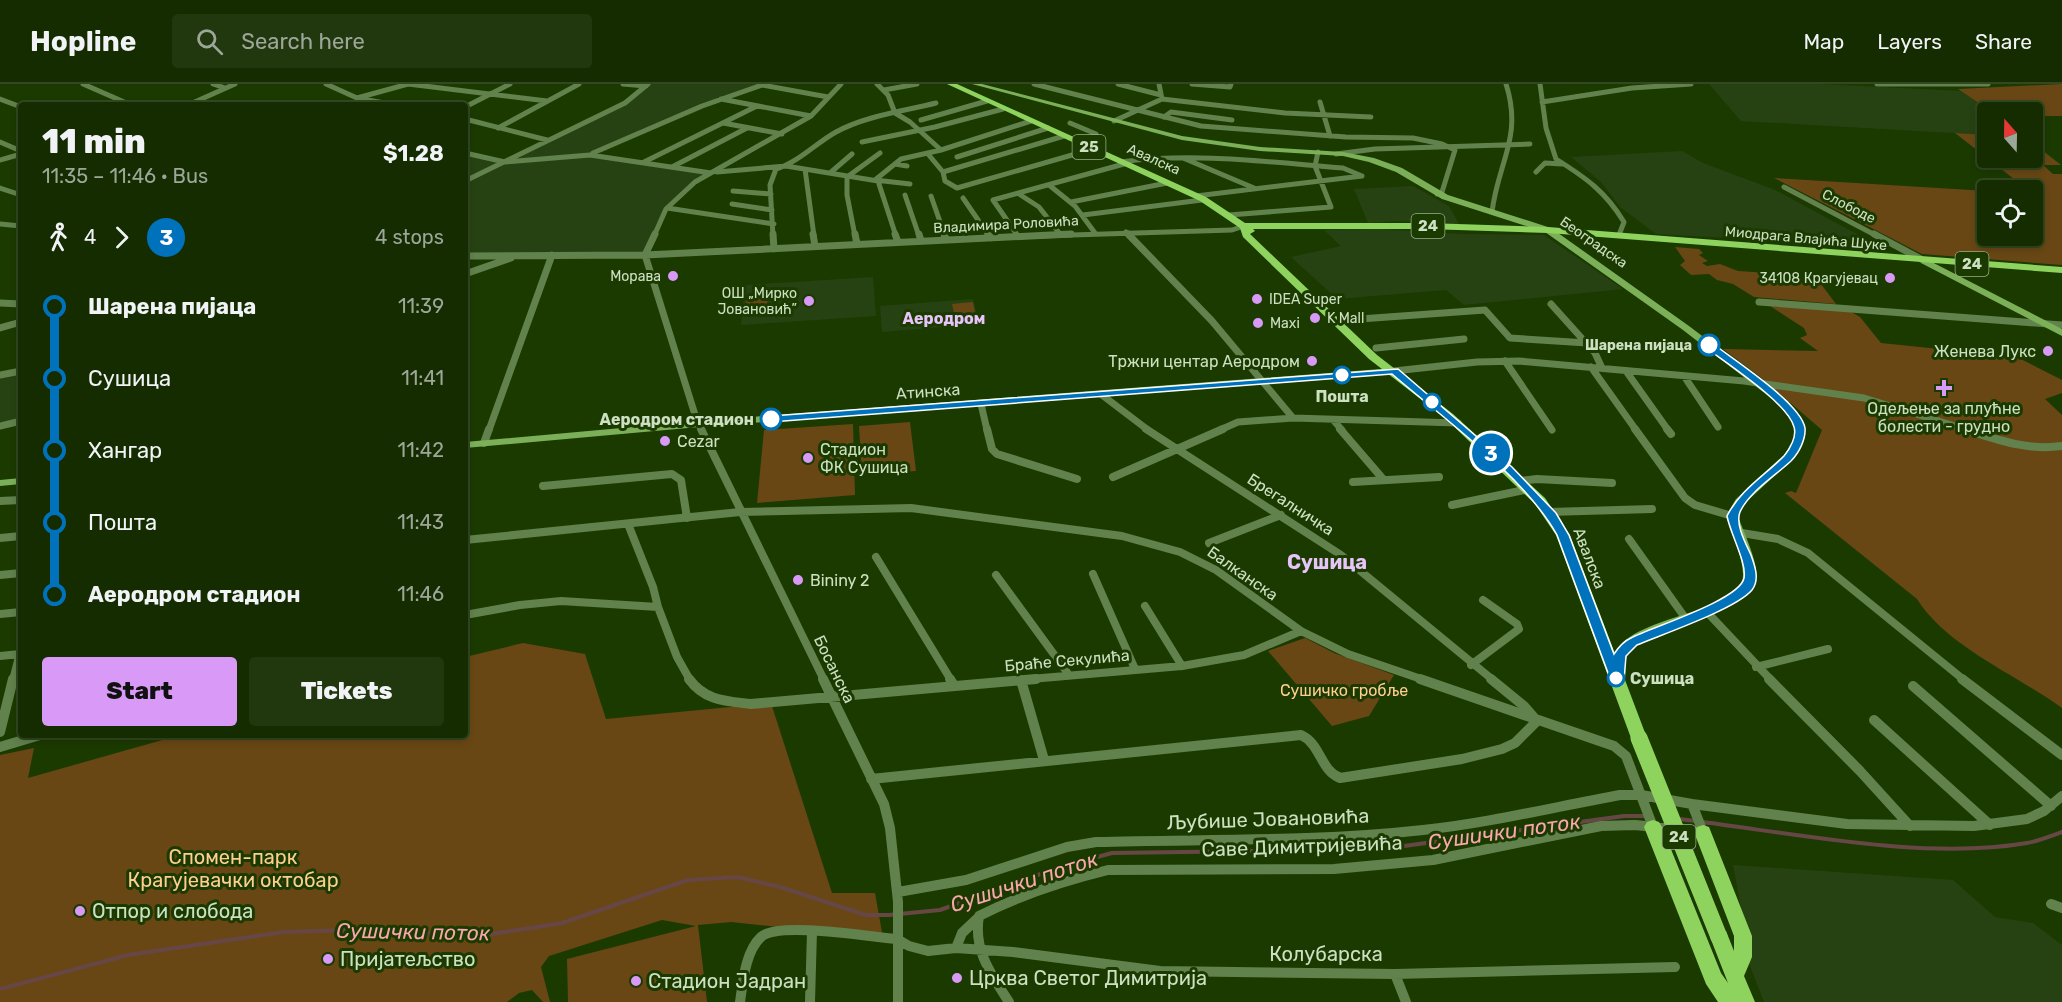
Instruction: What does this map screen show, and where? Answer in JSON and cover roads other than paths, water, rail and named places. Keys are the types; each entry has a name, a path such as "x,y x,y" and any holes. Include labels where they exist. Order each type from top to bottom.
{"main road":[{"name":"25","path":"951,84 984,100"},
{"name":"25","path":"962,84 984,100"},
{"name":"Авалска","path":"984,100 1200,198 1229,215 1244,226 1376,348 1387,359 1394,371"},
{"name":"Авалска","path":"1244,226 1246,235 1373,357 1394,371 1458,423 1525,485 1549,512 1563,535 1617,681"},
{"name":"Владимира Роловића","path":"1244,226 1427,226 1548,230"},
{"name":"Миодрага Влајића Шуке","path":"1548,230 2062,270"},
{"name":"24","path":"1617,681 1745,1002"},
{"path":"1652,823 1713,978 1729,1002"},
{"path":"1702,830 1743,936 1745,952 1743,962 1734,975"}],"street":[{"path":"83,84 124,102"},
{"path":"213,84 225,88"},
{"path":"195,102 235,84"},
{"path":"326,84 357,98 379,102"},
{"path":"357,98 408,84 547,101"},
{"path":"468,105 510,84"},
{"path":"498,128 579,84"},
{"path":"623,84 647,85"},
{"path":"645,255 667,208 695,182 811,116 840,84"},
{"path":"877,84 884,90 895,113 941,150"},
{"path":"884,90 917,84"},
{"name":"Београдска","path":"975,84 1202,141 1260,149 1318,152 1364,158 1389,166 1437,194 1548,230 1760,383 1784,403 1794,416 1800,426 1799,439 1790,456 1740,501 1732,516"},
{"path":"1034,84 1201,126 1330,136 1413,138 1448,146 1454,148 1455,152 1442,192 1437,194"},
{"path":"1118,84 1161,97 1324,116 1371,117"},
{"path":"1159,84 1161,97"},
{"path":"1192,84 1230,87 1231,84"},
{"path":"1492,212 1498,177 1512,134 1512,111 1506,84"},
{"path":"1540,84 1556,159 1590,180 1618,211 1624,222 1619,235"},
{"path":"1542,102 1632,88 1690,84"},
{"path":"1877,84 1988,84"},
{"path":"468,180 625,103 647,85"},
{"path":"590,154 644,129 763,85 828,97"},
{"path":"1114,120 1161,97"},
{"path":"0,99 18,105"},
{"path":"721,99 811,116"},
{"path":"921,120 984,100"},
{"path":"1320,102 1330,136"},
{"path":"774,249 771,180 776,169 786,166 841,130 936,103"},
{"path":"644,162 757,106"},
{"path":"862,142 918,131 1003,109"},
{"path":"1164,117 1172,112 1232,120"},
{"path":"468,120 547,140"},
{"path":"877,180 901,159 928,154 1031,121"},
{"path":"723,123 782,134"},
{"path":"1070,123 1096,134"},
{"path":"671,167 747,128"},
{"path":"957,157 1048,128"},
{"path":"943,172 1064,136"},
{"path":"0,142 18,151"},
{"path":"1336,154 1448,146 1530,144"},
{"path":"928,154 943,172 945,181 957,188 1093,149"},
{"path":"1229,215 1331,207 1315,166 1318,152"},
{"path":"847,177 880,153"},
{"path":"0,160 18,154"},
{"path":"468,154 505,162 590,154 712,172 786,166 847,177 910,184"},
{"path":"830,173 852,154"},
{"path":"1180,156 1254,189"},
{"path":"1018,236 993,200 1122,163 1180,156 1347,169 1362,176 1254,189 1083,215"},
{"path":"1536,171 1545,163 1562,164"},
{"path":"895,164 906,166"},
{"path":"805,169 815,246"},
{"path":"847,177 857,244"},
{"path":"877,180 898,242"},
{"path":"1071,202 1167,183"},
{"path":"1049,185 1071,202 1095,233"},
{"name":"Слободе","path":"1784,187 2062,333"},
{"path":"0,188 18,194"},
{"path":"733,191 771,194"},
{"path":"1019,194 1039,207 1060,234"},
{"path":"905,195 921,241"},
{"path":"931,196 946,240"},
{"path":"963,198 991,238"},
{"path":"732,204 772,210"},
{"path":"667,208 774,224"},
{"path":"0,224 18,226"},
{"name":"Владимира Роловића","path":"468,256 645,255 1060,234 1232,230 1244,226"},
{"path":"1126,232 1212,321 1293,418"},
{"path":"484,443 552,255"},
{"name":"Босанска","path":"645,255 684,386 699,424 884,804 892,832 900,924 897,939 898,1002"},
{"path":"468,273 517,256"},
{"path":"1759,302 2062,325"},
{"path":"0,303 18,304"},
{"path":"1551,304 1595,353 1602,369"},
{"path":"1346,320 1485,310 1510,338 1587,343"},
{"path":"0,328 18,323"},
{"path":"1376,348 1464,339"},
{"path":"1505,361 1552,430"},
{"path":"1394,371 1505,361 1760,383 1864,398 2013,444 2047,448 2062,446"},
{"path":"1592,367 1685,498 1701,508 1732,516 1749,566 1750,582 1740,595 1645,636 1626,648 1619,659 1617,681"},
{"path":"1626,370 1671,434"},
{"name":"Атинска","path":"468,445 699,424 1394,371"},
{"path":"0,375 18,372"},
{"path":"1684,376 1718,427"},
{"name":"Брегалничка","path":"1102,395 1119,411 1281,515 1357,567 1524,706 1537,721"},
{"path":"981,404 992,449 997,454 1077,479"},
{"path":"1113,477 1178,450 1234,423 1293,418 1458,423"},
{"path":"1334,421 1383,479"},
{"path":"0,426 18,422"},
{"path":"543,486 672,474 681,480 687,518"},
{"path":"1353,482 1439,477"},
{"path":"1452,505 1525,485 1537,479 1612,483"},
{"path":"0,483 18,482"},
{"path":"0,501 18,500"},
{"name":"Балканска","path":"468,540 740,512 925,508 1139,539 1199,560 1301,631 1348,654 1537,721 1604,741 1618,748 1626,756 1652,823"},
{"path":"1549,512 1652,509"},
{"path":"1209,543 1281,515"},
{"name":"Браће Секулића","path":"628,524 685,674 706,696 751,704 953,684 1182,666 1244,655 1301,631"},
{"path":"1736,532 1778,539 1808,553 1914,641 2062,755"},
{"path":"0,538 18,536"},
{"path":"1629,539 1686,619"},
{"path":"876,557 953,684"},
{"path":"0,575 18,573"},
{"path":"1093,574 1096,588 1135,669"},
{"path":"996,575 1069,675"},
{"path":"1471,664 1519,629 1517,624 1483,600"},
{"path":"468,614 516,606 571,601 658,608"},
{"path":"1145,606 1182,666"},
{"path":"1707,611 1756,667 1845,753 1910,826"},
{"path":"0,614 18,612"},
{"path":"1756,667 1827,649"},
{"path":"0,656 18,652"},
{"path":"0,732 3,699 18,658"},
{"path":"1021,680 1044,760"},
{"path":"1912,686 2051,806"},
{"path":"1874,720 1990,825"},
{"path":"872,779 1301,735 1317,745 1330,773 1340,778 1462,759 1502,750 1525,735 1537,721"},
{"path":"0,747 30,738"},
{"name":"Љубише Јовановића","path":"898,897 966,880 1067,847 1096,843 1360,836 1488,821 1620,795 1693,808 1847,824 1910,826 1990,825 2027,819 2051,806 2062,796"},
{"path":"1693,808 1702,830"},
{"name":"Саве Димитријевића","path":"956,948 962,933 979,916 1003,903 1076,877 1108,870 1334,869 1433,860 1601,826 1652,823 1702,830"},
{"path":"979,916 975,933 978,950 1009,1002"},
{"path":"740,1002 745,976 758,939 772,931 789,928 897,939 918,950 928,951 956,948 978,950"},
{"path":"810,1002 812,931"},
{"name":"Колубарска","path":"978,950 1013,952 1160,971 1395,974 1675,967"},
{"path":"1395,974 1406,1002"}],"waterway":[{"name":"Сушички поток","path":"0,989 128,955 284,932 351,930 485,935 562,923 688,880 737,877 780,887 866,915 889,915 940,910 1060,867 1112,853 1382,849 1624,816 1646,816"},
{"name":"Сушички поток","path":"1679,819 1696,821"},
{"name":"Сушички поток","path":"1703,822 1865,844 1949,849 1989,848 2027,843 2062,832"}],"place":[{"name":"Морава","path":"673,276"},
{"name":"34108 Крагујевац","path":"1890,278"},
{"name":"IDEA Super","path":"1257,299"},
{"name":"ОШ „Мирко Јовановић”","path":"809,301"},
{"name":"K Mall","path":"1315,318"},
{"name":"Maxi","path":"1258,323"},
{"name":"Шарена пијаца","path":"1709,345"},
{"name":"Женева Лукс","path":"2048,351"},
{"name":"Тржни центар Аеродром","path":"1312,361"},
{"name":"Пошта","path":"1342,375"},
{"name":"Одељење за плућне болести - грудно","path":"1944,388"},
{"name":"Аеродром стадион","path":"771,419"},
{"name":"Cezar","path":"665,441"},
{"name":"Стадион ФК Сушица","path":"808,458"},
{"name":"Bininy 2","path":"798,580"},
{"name":"Сушица","path":"1616,678"},
{"name":"Отпор и слобода","path":"80,911"},
{"name":"Пријатељство","path":"328,959"},
{"name":"Црква Светог Димитрија","path":"957,978"},
{"name":"Стадион Јадран","path":"636,981"}],"district":[{"name":"Аеродром","path":"944,318"},
{"name":"Сушица","path":"1327,562"}],"park label":[{"name":"Сушичко гробље","path":"1344,690"},
{"name":"Спомен-парк Крагујевачки октобар","path":"233,868"}]}
